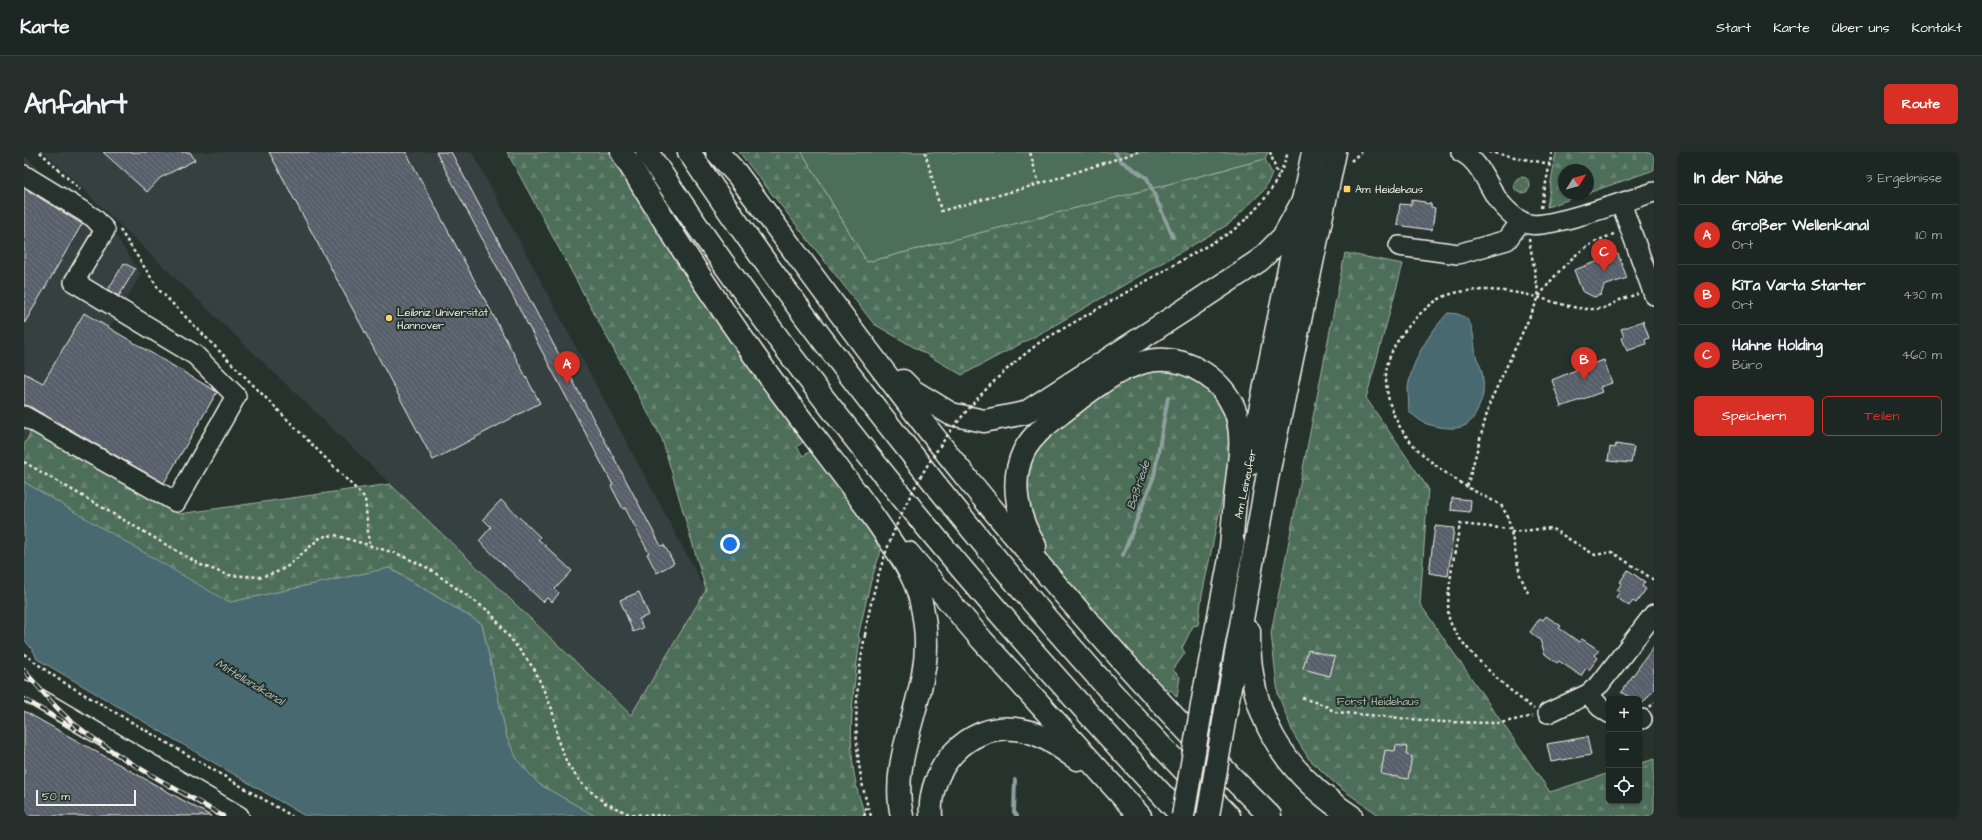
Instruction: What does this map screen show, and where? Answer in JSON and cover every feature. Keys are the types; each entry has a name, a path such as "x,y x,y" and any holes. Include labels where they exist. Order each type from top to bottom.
{"highway":[{"path":"622,152 705,285 791,406 844,476 906,565 920,597 926,636 924,674 902,759 898,801 902,816"},
{"path":"647,152 744,293 814,386 933,536 1064,688 1182,816"},
{"path":"689,152 762,258 839,363 959,514 1052,626 1108,688 1229,816"},
{"path":"717,152 736,174 850,327 970,481 1094,628 1171,714 1270,816"},
{"name":"Am Leineufer","path":"1182,816 1230,558 1313,152"},
{"name":"Am Leineufer","path":"1208,816 1250,568 1273,449 1335,152"},
{"path":"850,327 913,391 951,414 984,421 1025,413 1183,312 1260,260 1283,237 1304,199"},
{"path":"1094,628 1030,539 1020,514 1016,487 1018,468 1028,445 1045,426 1078,399 1126,368 1156,360 1194,367 1210,378 1224,393 1234,408 1241,443 1230,558"},
{"path":"844,476 982,640 1138,814"},
{"path":"1250,568 1250,670 1257,700 1269,731 1284,756 1306,781 1351,816"},
{"path":"931,816 932,796 936,780 946,761 956,750 983,732 1000,728 1016,729 1048,739 1077,759 1138,814"},
{"path":"1244,790 1283,816"}],"lane":[{"path":"1461,152 1466,154 1474,162 1506,209 1525,224"},
{"path":"24,175 94,218 105,230 74,282 195,355 236,396 176,502 24,416"},
{"path":"1399,246 1458,254 1508,240 1525,224 1621,203 1654,192"},
{"path":"1621,203 1653,292"},
{"path":"1545,714 1588,694 1609,674 1654,614"},
{"path":"24,690 240,816"},
{"path":"1588,694 1606,712"}],"path":[{"path":"40,152 86,195"},
{"path":"925,152 941,211 1039,184 1138,152"},
{"path":"1030,152 1039,184"},
{"path":"1270,152 1278,177"},
{"path":"871,816 856,751 858,680 866,635 876,586 890,542 923,472 940,444 967,409 989,386 1040,342 1231,232 1252,215 1270,194 1288,152"},
{"path":"1489,152 1503,153 1550,164"},
{"path":"1539,297 1530,240 1525,224 1550,164 1552,152"},
{"path":"1467,488 1490,402 1546,285 1589,245 1629,227"},
{"path":"119,228 160,291 365,498 368,543"},
{"path":"1528,593 1520,575 1508,517 1501,505 1467,488 1433,465 1400,428 1388,400 1386,376 1387,364 1395,346 1414,319 1435,302 1446,296 1464,292 1501,290 1539,297 1559,304 1595,309 1608,308 1617,301 1653,292"},
{"path":"24,462 201,565 228,575 260,577 277,572 300,556 321,537 335,534 368,543 398,554 428,568 490,612 535,670 552,709 559,744 569,767 583,785 605,803 629,814 669,816"},
{"path":"1545,714 1525,702 1488,672 1470,650 1449,619 1449,602 1460,524 1511,531 1551,528 1595,555 1612,552 1654,580"},
{"path":"24,654 58,679 292,816"},
{"path":"1302,698 1324,706 1335,712 1442,722 1500,723 1545,714"},
{"path":"864,816 867,804"}],"shaded area":[{"name":"Leibniz Universität Hannover","path":"44,152 472,152 706,591 631,715"},
{"path":"24,155 41,172 73,190 109,225 141,274 45,438 32,430 24,445"}],"green space":[{"path":"507,152 610,152 688,277 803,442 797,447 803,456 810,451 883,544 870,584 858,637 860,638 852,705 851,728 854,773 866,816 595,816 539,784 518,761 507,738 482,624 390,568 231,602 223,600 24,482 24,445 32,430 179,514 390,484 631,715 706,590 662,439"},
{"path":"739,152 802,152 867,262 1265,159 1272,174 1264,190 1229,224 1043,332 962,375 874,324"},
{"path":"802,152 1268,152 1265,159 867,262"},
{"path":"1556,152 1654,152 1654,170 1594,191 1594,164 1558,164 1558,200 1567,200 1547,207"},
{"path":"1519,177 1525,177 1530,182 1528,191 1525,193 1519,193 1514,188 1514,182"},
{"name":"Forst Heidehaus","path":"1345,253 1403,264 1366,398 1428,488 1420,604 1550,792 1606,774 1606,804 1642,804 1642,763 1654,759 1654,816 1380,816 1339,787 1309,759 1294,735 1278,694 1271,633"},
{"path":"1156,370 1178,373 1194,380 1205,387 1213,396 1225,417 1231,457 1202,595 1198,625 1193,626 1182,648 1185,653 1173,670 1180,677 1177,697 1171,690 1166,695 1060,575 1042,551 1024,512 1028,462 1052,429 1124,379 1140,372"}],"water":[{"path":"1448,313 1457,314 1469,321 1473,333 1476,356 1483,382 1483,394 1477,411 1469,423 1457,428 1427,424 1409,412 1408,390 1417,358 1434,329"},
{"name":"Mittellandkanal","path":"24,482 223,599 231,602 389,568 482,624 507,738 518,761 539,784 595,816 305,816 37,659 34,652 24,639"}],"building":[{"path":"103,152 190,152 195,160 160,178 147,192"},
{"path":"269,152 406,152 540,403 433,460"},
{"path":"436,152 451,152 661,546 664,545 674,563 657,573 647,554 649,553 625,508 623,509 611,486 613,485"},
{"path":"24,188 82,224 24,324"},
{"path":"1411,200 1431,204 1431,207 1435,208 1432,230 1397,225 1400,204 1411,205"},
{"path":"1618,254 1627,278 1604,286 1601,295 1594,297 1582,291 1574,270"},
{"path":"124,263 135,269 119,296 108,290"},
{"path":"84,313 217,392 164,483 29,406 24,405 24,373 43,383"},
{"path":"1643,321 1649,338 1645,340 1646,344 1627,351 1622,338 1624,337 1621,329"},
{"path":"1604,360 1612,383 1600,387 1602,392 1561,407 1552,380"},
{"path":"1616,444 1634,447 1631,463 1608,461 1610,447 1615,448"},
{"path":"1452,498 1471,500 1470,512 1451,510"},
{"path":"501,500 540,537 538,539 572,571 555,589 559,593 552,602 547,598 543,602 479,541 491,527 483,519"},
{"path":"1435,526 1454,528 1448,576 1429,573"},
{"path":"1628,570 1645,582 1642,586 1646,589 1636,603 1633,601 1629,606 1616,597 1620,592 1617,590 1622,583 1620,582"},
{"path":"639,592 649,615 639,619 643,628 633,632 620,600"},
{"path":"1546,616 1561,626 1559,628 1579,642 1582,639 1599,650 1595,655 1598,658 1589,670 1586,668 1581,676 1559,661 1557,663 1545,654 1540,640 1530,632 1540,618 1543,620"},
{"path":"1654,646 1654,689 1642,704 1642,696 1627,696 1621,692"},
{"path":"1308,650 1335,657 1330,676 1303,669"},
{"path":"24,711 211,816 24,816"},
{"path":"1587,737 1591,755 1551,762 1547,744"},
{"path":"1396,745 1407,747 1406,755 1412,756 1408,779 1381,774 1385,750 1395,751"}],"waterway":[{"name":"Baßriede","path":"1115,152 1121,161 1147,178 1173,237"},
{"name":"Baßriede","path":"1123,555 1154,476 1168,397"},
{"name":"Baßriede","path":"1015,780 1014,812 1017,816"}],"railway":[{"path":"24,670 47,697 72,722 108,748 146,772 223,816"},
{"path":"24,699 75,729"}],"place":[{"name":"Am Heidehaus","path":"1347,189"},
{"name":"Hahne Holding","path":"1604,272"},
{"name":"Leibniz Universität Hannover","path":"389,318"},
{"name":"KiTa Varta Starter","path":"1584,380"},
{"name":"Großer Wellenkanal","path":"567,384"}]}
